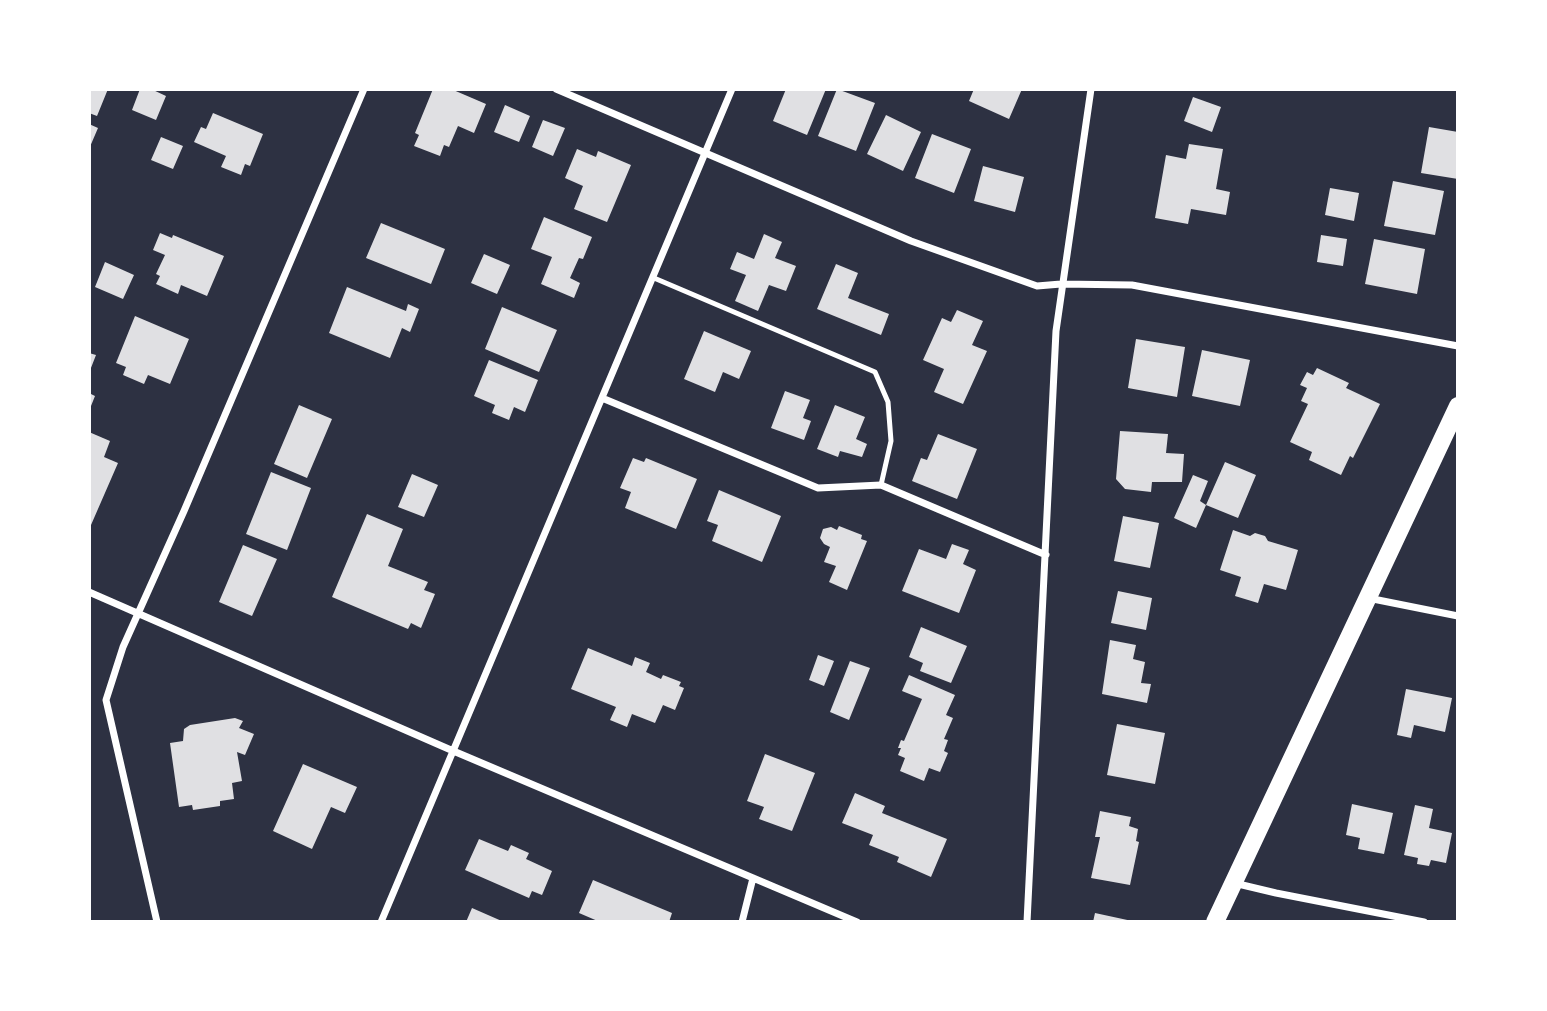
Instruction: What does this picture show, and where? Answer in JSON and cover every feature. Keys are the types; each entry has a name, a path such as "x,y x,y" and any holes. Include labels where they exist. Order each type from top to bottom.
{"main road":[{"path":"1215,922 1458,406"}],"street":[{"path":"157,922 106,700 123,646 364,89"},
{"path":"555,89 911,241 1037,286 1132,285 1458,346"},
{"path":"380,922 732,89"},
{"path":"1027,922 1056,331 1091,89"},
{"path":"602,398 818,488 881,485 1046,555"},
{"path":"89,592 858,922"},
{"path":"1368,598 1458,616"},
{"path":"742,922 753,878"},
{"path":"1233,883 1276,894 1424,922"}],"lane":[{"path":"654,278 876,372 888,402 891,441 881,485"}],"building":[{"path":"89,89 108,89 97,116 89,113"},
{"path":"140,89 151,89 166,96 156,120 132,110"},
{"path":"433,89 451,89 486,104 474,133 458,126 449,147 444,145 440,156 414,146 419,135 415,133"},
{"path":"786,89 826,89 807,135 773,121"},
{"path":"837,89 875,103 856,151 818,136"},
{"path":"974,89 1022,89 1009,119 969,101"},
{"path":"1193,97 1221,107 1212,132 1184,121"},
{"path":"505,105 530,116 519,142 494,132"},
{"path":"213,113 263,134 250,166 245,164 241,175 221,167 226,156 194,142 201,127 206,129"},
{"path":"886,115 921,132 903,171 867,154"},
{"path":"543,120 565,128 553,156 532,147"},
{"path":"89,124 98,128 89,149"},
{"path":"1429,127 1458,132 1458,179 1421,173"},
{"path":"932,134 971,149 954,193 915,178"},
{"path":"161,137 183,146 173,169 151,160"},
{"path":"1189,144 1223,149 1216,189 1230,192 1226,215 1191,209 1188,224 1155,218 1166,155 1186,159"},
{"path":"577,149 596,157 598,151 631,165 607,222 574,209 583,186 565,178"},
{"path":"983,166 1024,177 1015,212 974,201"},
{"path":"1393,181 1444,191 1435,235 1384,226"},
{"path":"1330,188 1359,193 1354,221 1325,215"},
{"path":"544,217 592,237 583,259 579,258 570,278 580,283 574,298 541,284 552,257 531,249"},
{"path":"381,223 445,249 431,284 366,258"},
{"path":"160,233 172,238 173,235 224,256 207,296 181,285 178,294 156,284 160,276 156,274 165,255 153,250"},
{"path":"764,234 782,242 775,258 796,266 786,291 769,285 758,311 735,301 746,275 730,269 737,252 754,259"},
{"path":"1321,235 1347,239 1343,266 1317,262"},
{"path":"1374,239 1425,249 1417,294 1365,284"},
{"path":"484,254 510,265 497,294 471,283"},
{"path":"105,262 134,275 123,299 95,287"},
{"path":"836,264 858,273 848,298 889,314 881,335 817,309"},
{"path":"347,287 406,311 408,304 419,309 410,332 402,328 390,358 329,333"},
{"path":"502,307 557,330 539,372 485,349"},
{"path":"957,310 983,321 972,345 987,351 963,404 934,392 944,369 923,360 942,318 951,322"},
{"path":"135,316 189,339 170,384 148,375 144,384 123,375 126,367 116,363"},
{"path":"704,331 751,351 739,379 723,372 715,392 684,379"},
{"path":"1136,339 1185,347 1177,397 1128,388"},
{"path":"1202,350 1250,360 1240,406 1192,396"},
{"path":"89,353 96,355 89,373"},
{"path":"489,360 538,380 525,412 514,407 509,420 492,413 495,405 474,396"},
{"path":"1317,368 1349,383 1346,388 1380,404 1353,458 1350,456 1341,475 1309,460 1312,452 1290,442 1308,404 1301,401 1307,388 1300,385 1307,372 1313,375"},
{"path":"785,391 810,400 803,418 811,421 804,440 771,428"},
{"path":"89,393 95,396 89,411"},
{"path":"299,405 332,419 307,478 274,464"},
{"path":"835,405 865,417 856,439 867,444 862,457 840,451 838,457 817,449"},
{"path":"1120,431 1168,434 1166,453 1184,454 1182,482 1152,482 1151,492 1125,489 1116,479"},
{"path":"89,432 110,441 104,457 118,463 91,525 89,524"},
{"path":"938,434 977,449 957,499 912,481 921,458 927,460"},
{"path":"633,458 644,462 646,458 697,479 676,529 625,508 631,492 620,488"},
{"path":"1225,462 1256,475 1238,518 1206,505"},
{"path":"271,472 311,488 287,550 246,534"},
{"path":"412,474 438,485 424,517 398,507"},
{"path":"1193,475 1208,481 1200,501 1206,505 1196,528 1174,518"},
{"path":"719,490 781,516 762,562 712,541 718,525 707,521"},
{"path":"367,514 403,529 388,566 428,582 424,590 435,594 421,628 411,623 408,629 332,597"},
{"path":"1123,516 1159,523 1150,568 1114,561"},
{"path":"839,526 862,535 861,539 867,541 847,590 829,582 836,566 824,562 830,547 820,538 823,529 831,527 837,530"},
{"path":"1233,530 1250,536 1255,533 1265,536 1268,541 1298,550 1286,590 1264,584 1258,603 1235,596 1241,577 1220,570"},
{"path":"952,544 969,550 963,564 976,570 959,613 902,591 919,549 946,559"},
{"path":"243,545 277,559 252,616 219,602"},
{"path":"1118,591 1152,598 1146,630 1111,623"},
{"path":"921,627 967,646 951,683 920,671 923,663 909,657"},
{"path":"1110,640 1136,645 1133,659 1145,662 1141,683 1151,684 1147,703 1102,694"},
{"path":"588,648 632,666 635,657 650,663 646,672 661,679 663,675 681,682 679,686 684,688 675,710 663,705 655,723 632,714 627,727 610,720 616,707 571,689"},
{"path":"818,655 834,661 824,686 809,680"},
{"path":"850,661 870,668 849,720 830,712"},
{"path":"909,675 955,695 946,715 953,718 944,739 948,740 944,751 948,753 940,772 929,768 924,781 900,771 905,758 898,755 901,748 898,748 901,740 904,741 922,699 902,691"},
{"path":"1406,689 1452,698 1445,732 1414,725 1411,738 1397,735"},
{"path":"235,718 243,721 239,728 254,734 245,755 237,752 242,781 232,783 234,799 220,801 220,806 193,810 192,805 179,807 170,743 183,741 184,729 190,725"},
{"path":"1117,724 1165,733 1155,784 1107,775"},
{"path":"765,754 815,773 792,831 759,819 764,807 747,801"},
{"path":"303,764 357,787 345,813 331,807 312,849 273,831"},
{"path":"855,793 885,806 882,813 947,839 931,877 897,862 899,857 869,845 873,835 842,823"},
{"path":"1352,804 1393,813 1384,854 1358,849 1360,838 1346,835"},
{"path":"1415,805 1433,809 1429,828 1452,833 1446,863 1431,860 1429,866 1417,864 1418,858 1404,855"},
{"path":"1100,811 1131,817 1129,826 1138,829 1136,841 1139,842 1130,885 1091,878 1100,837 1095,837"},
{"path":"479,839 508,851 511,845 529,853 526,859 552,871 542,895 532,891 529,898 465,870"},
{"path":"593,880 672,913 669,922 600,922 579,913"},
{"path":"472,908 504,922 466,922"},
{"path":"1095,913 1132,921 1132,922 1093,922"}]}
